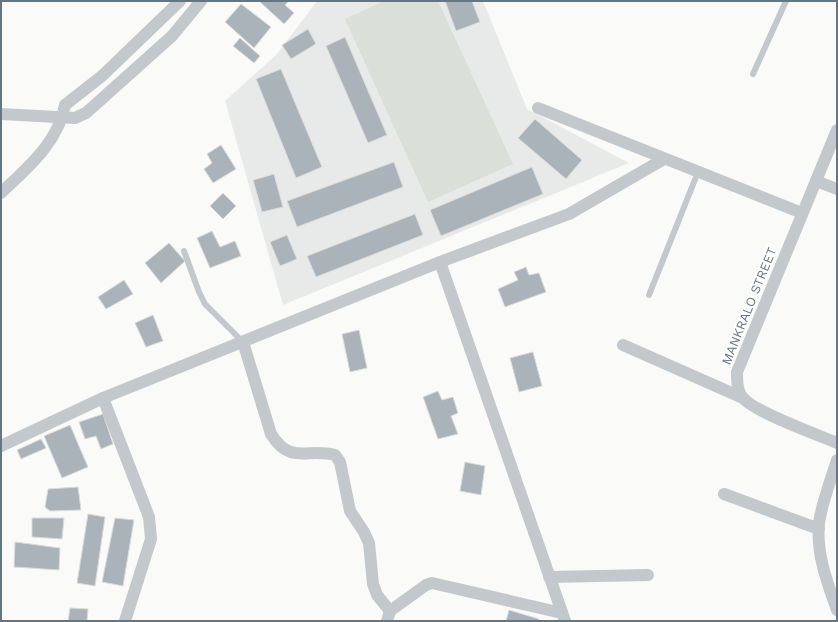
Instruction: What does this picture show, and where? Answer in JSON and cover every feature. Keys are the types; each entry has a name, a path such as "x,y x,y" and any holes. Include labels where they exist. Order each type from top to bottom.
{"street":[{"path":"1,193 42,153 63,118 65,105 102,76 180,1"},
{"path":"1,114 75,118 96,106 172,36 201,1"},
{"path":"538,108 802,213"},
{"name":"MANKRALO STREET","path":"743,398 737,385 737,372 837,130"},
{"path":"1,446 103,398 440,262 569,214 664,159"},
{"path":"816,181 837,189"},
{"path":"440,262 563,617"},
{"path":"243,342 271,434 277,443 286,450 299,455 327,453 335,455 340,462 350,511 364,532 369,543 373,584 388,616 426,585 432,583 563,617"},
{"path":"624,345 743,398 757,408 837,443"},
{"path":"103,398 149,517 150,539 125,621"},
{"path":"837,460 819,529 822,563 837,610"},
{"path":"724,494 819,529"},
{"path":"549,577 648,575"}],"lane":[{"path":"753,74 786,1"},
{"path":"649,295 698,172"},
{"path":"184,251 205,304 243,342"}],"shaded area":[{"path":"317,1 483,1 527,109 629,163 283,305 225,101 276,55"},
{"path":"384,1 438,1 513,164 428,202 345,19"}],"building":[{"path":"259,1 289,1 285,5 294,13 284,24"},
{"path":"445,1 472,1 480,22 456,31"},
{"path":"241,4 271,27 254,48 225,22"},
{"path":"308,29 316,44 291,59 282,45"},
{"path":"345,37 387,135 368,143 326,46"},
{"path":"240,38 260,56 254,63 233,46"},
{"path":"281,69 322,167 296,178 256,79"},
{"path":"535,119 582,160 566,179 518,138"},
{"path":"221,145 236,169 213,183 204,169 212,163 207,154"},
{"path":"394,162 403,187 297,227 287,201"},
{"path":"532,167 543,194 441,236 430,210"},
{"path":"274,174 283,207 262,212 253,180"},
{"path":"223,193 236,206 223,219 210,206"},
{"path":"415,214 423,235 316,277 307,256"},
{"path":"212,231 220,247 235,241 241,256 210,268 197,238"},
{"path":"287,235 297,259 280,266 270,242"},
{"path":"169,243 185,261 161,283 145,263"},
{"path":"526,267 529,275 539,273 546,292 505,307 498,289 518,280 514,272"},
{"path":"124,280 133,294 106,309 98,297"},
{"path":"153,315 163,341 146,347 135,323"},
{"path":"359,330 367,368 350,372 342,334"},
{"path":"533,352 542,386 519,392 510,358"},
{"path":"438,391 442,400 453,397 458,413 451,416 458,434 438,439 423,397"},
{"path":"103,414 113,444 101,449 96,436 85,439 79,422"},
{"path":"70,425 88,467 62,478 44,436"},
{"path":"41,439 46,448 21,459 17,450"},
{"path":"465,462 485,466 481,495 460,491"},
{"path":"78,487 81,510 50,511 45,507 48,489"},
{"path":"88,514 105,517 95,586 77,583"},
{"path":"32,518 64,518 62,539 32,537"},
{"path":"115,518 134,520 123,586 102,582"},
{"path":"15,542 60,548 59,570 14,567"},
{"path":"70,608 88,609 87,621 68,621"},
{"path":"509,610 539,619 538,621 506,621"}]}
